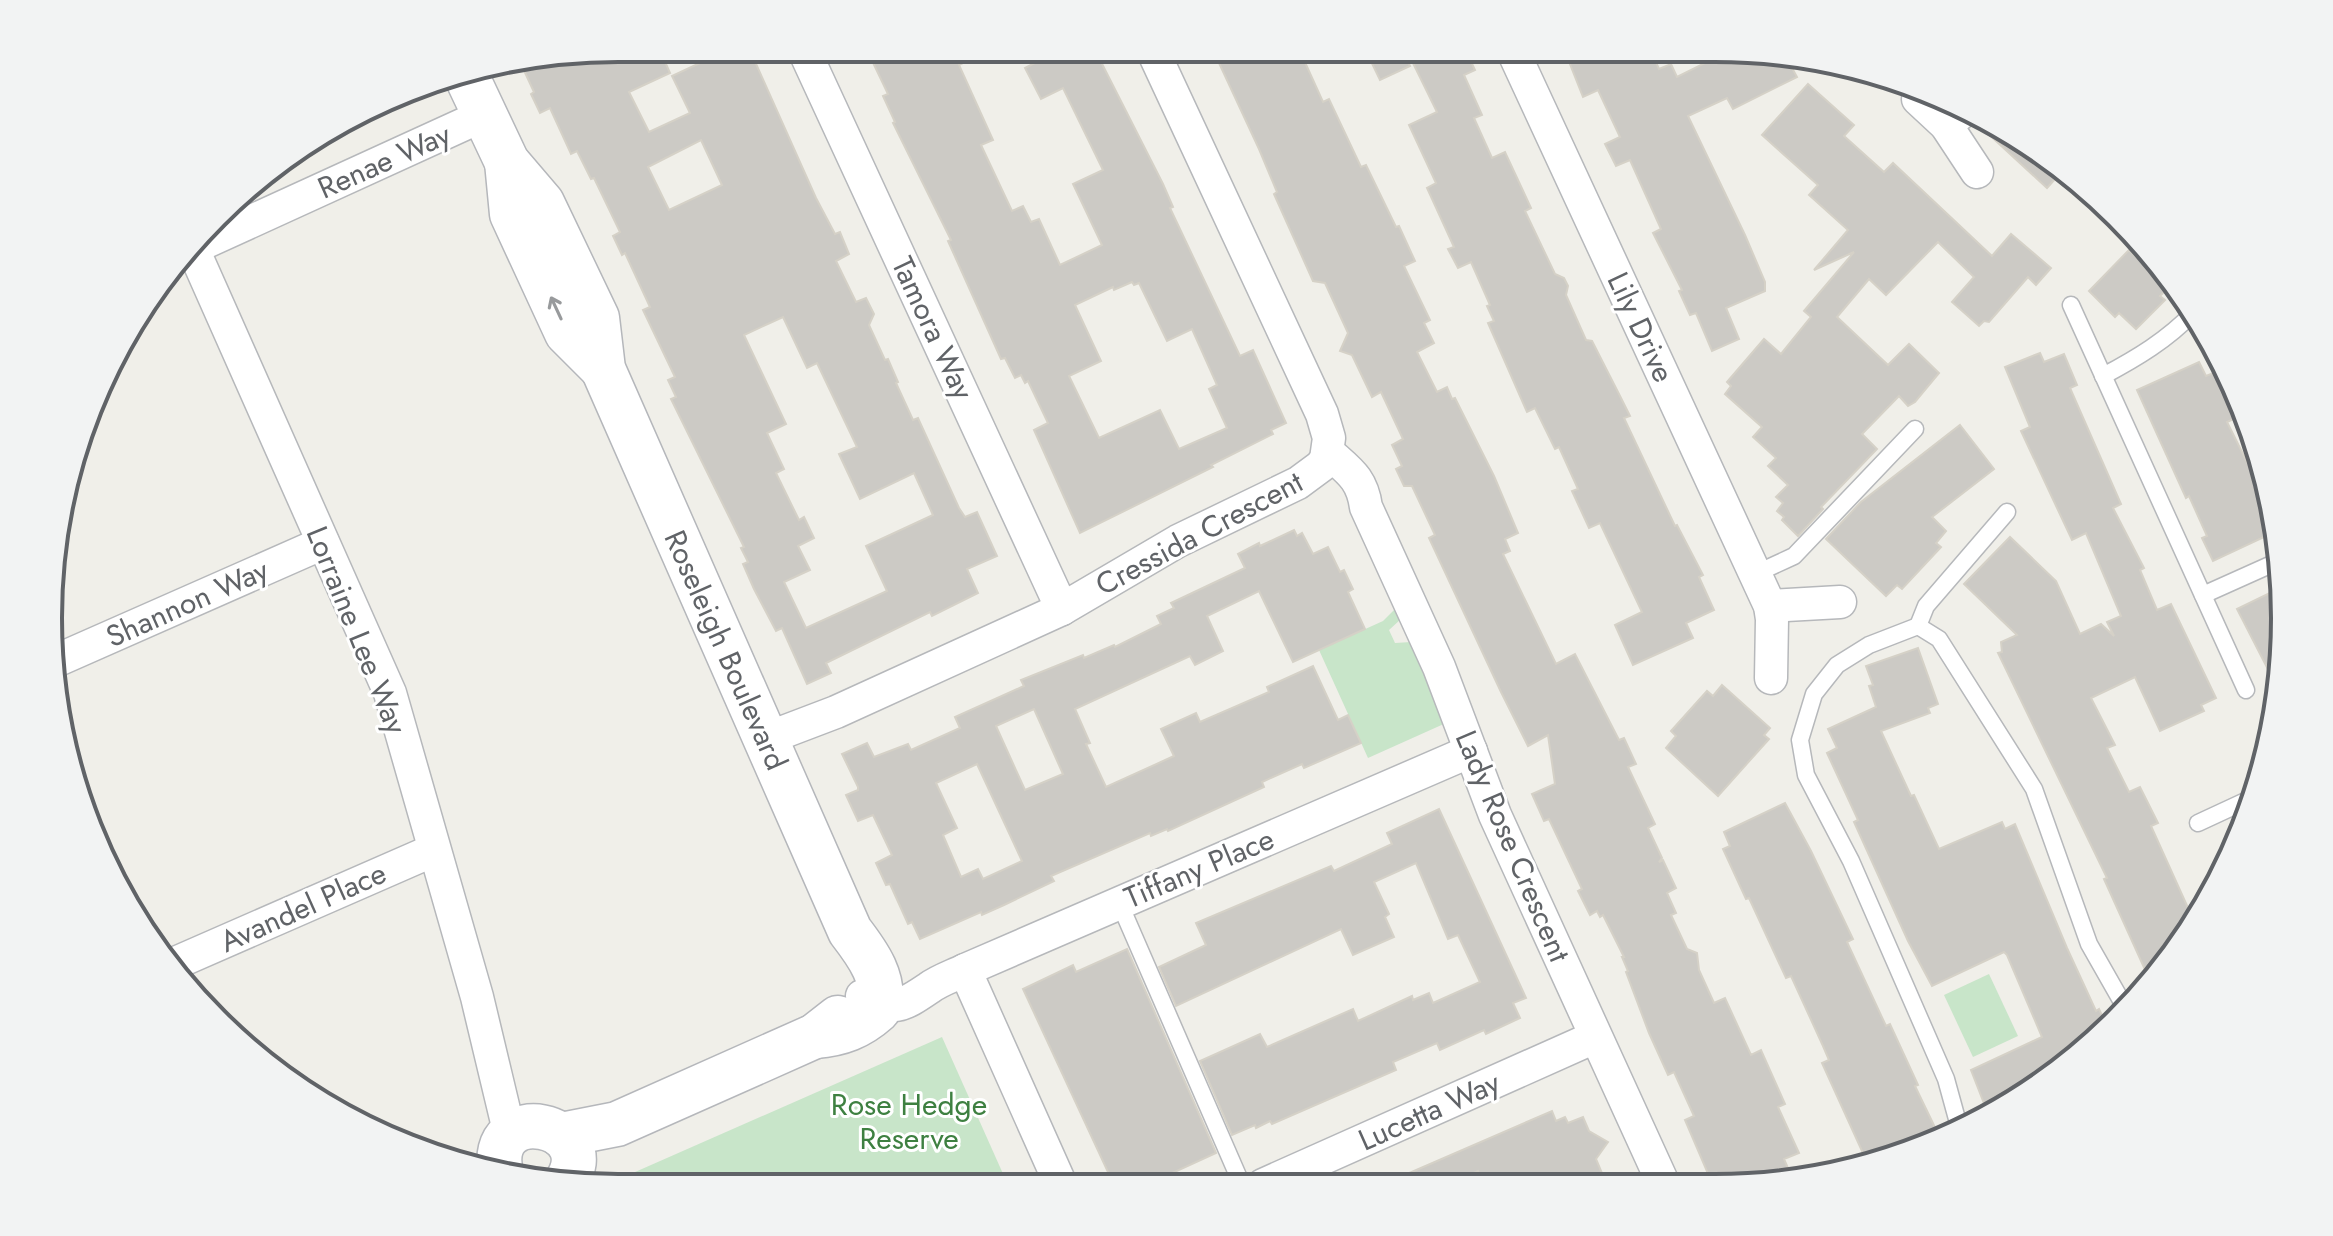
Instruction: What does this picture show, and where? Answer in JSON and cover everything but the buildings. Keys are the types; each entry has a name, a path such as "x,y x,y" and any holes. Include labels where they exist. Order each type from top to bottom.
{"street":[{"name":"Tamora Way","path":"809,62 1062,609"},
{"name":"Cressida Crescent","path":"768,746 791,727 836,712 1062,609 1178,541 1298,483 1325,459 1329,438 1322,414 1158,62"},
{"name":"Lily Drive","path":"1518,62 1770,606 1771,678"},
{"name":"Roseleigh Boulevard","path":"469,82 507,162 542,203 597,318 603,369 850,931 860,979 873,996"},
{"name":"Renae Way","path":"210,241 484,115"},
{"path":"1958,117 1977,172"},
{"name":"Lorraine Lee Way","path":"197,255 390,693 495,1070 529,1156"},
{"name":"Lady Rose Crescent","path":"1325,459 1359,481 1366,507 1439,667 1495,815 1659,1174"},
{"name":"Shannon Way","path":"63,658 323,543"},
{"path":"1770,606 1840,602"},
{"name":"Tiffany Place","path":"873,996 929,988 1119,902 1471,751"},
{"name":"Avandel Place","path":"181,961 434,850"},
{"path":"965,970 1056,1174"},
{"path":"529,1156 617,1124 815,1036 873,996"},
{"name":"Lucetta Way","path":"1288,1174 1595,1037"}],"lane":[{"path":"2071,305 2246,690"},
{"path":"2103,376 2147,352 2172,335 2185,321"},
{"path":"1755,574 1794,556 1915,429"},
{"path":"1957,1119 1940,1064 1851,861 1806,775 1800,740 1814,694 1837,665 1869,645 1918,626 1926,606 2007,512"},
{"path":"2203,595 2268,566"},
{"path":"1918,626 1939,639 2034,789 2089,944 2120,998"},
{"path":"2198,823 2238,804"},
{"path":"1119,902 1237,1174"}],"green space":[{"path":"1396,608 1401,619 1389,630 1395,643 1411,642 1446,723 1368,758 1319,650 1383,621"},
{"path":"1989,974 2018,1036 1973,1057 1944,995"},
{"name":"Rose Hedge Reserve","path":"942,1037 1003,1174 631,1174"}]}
